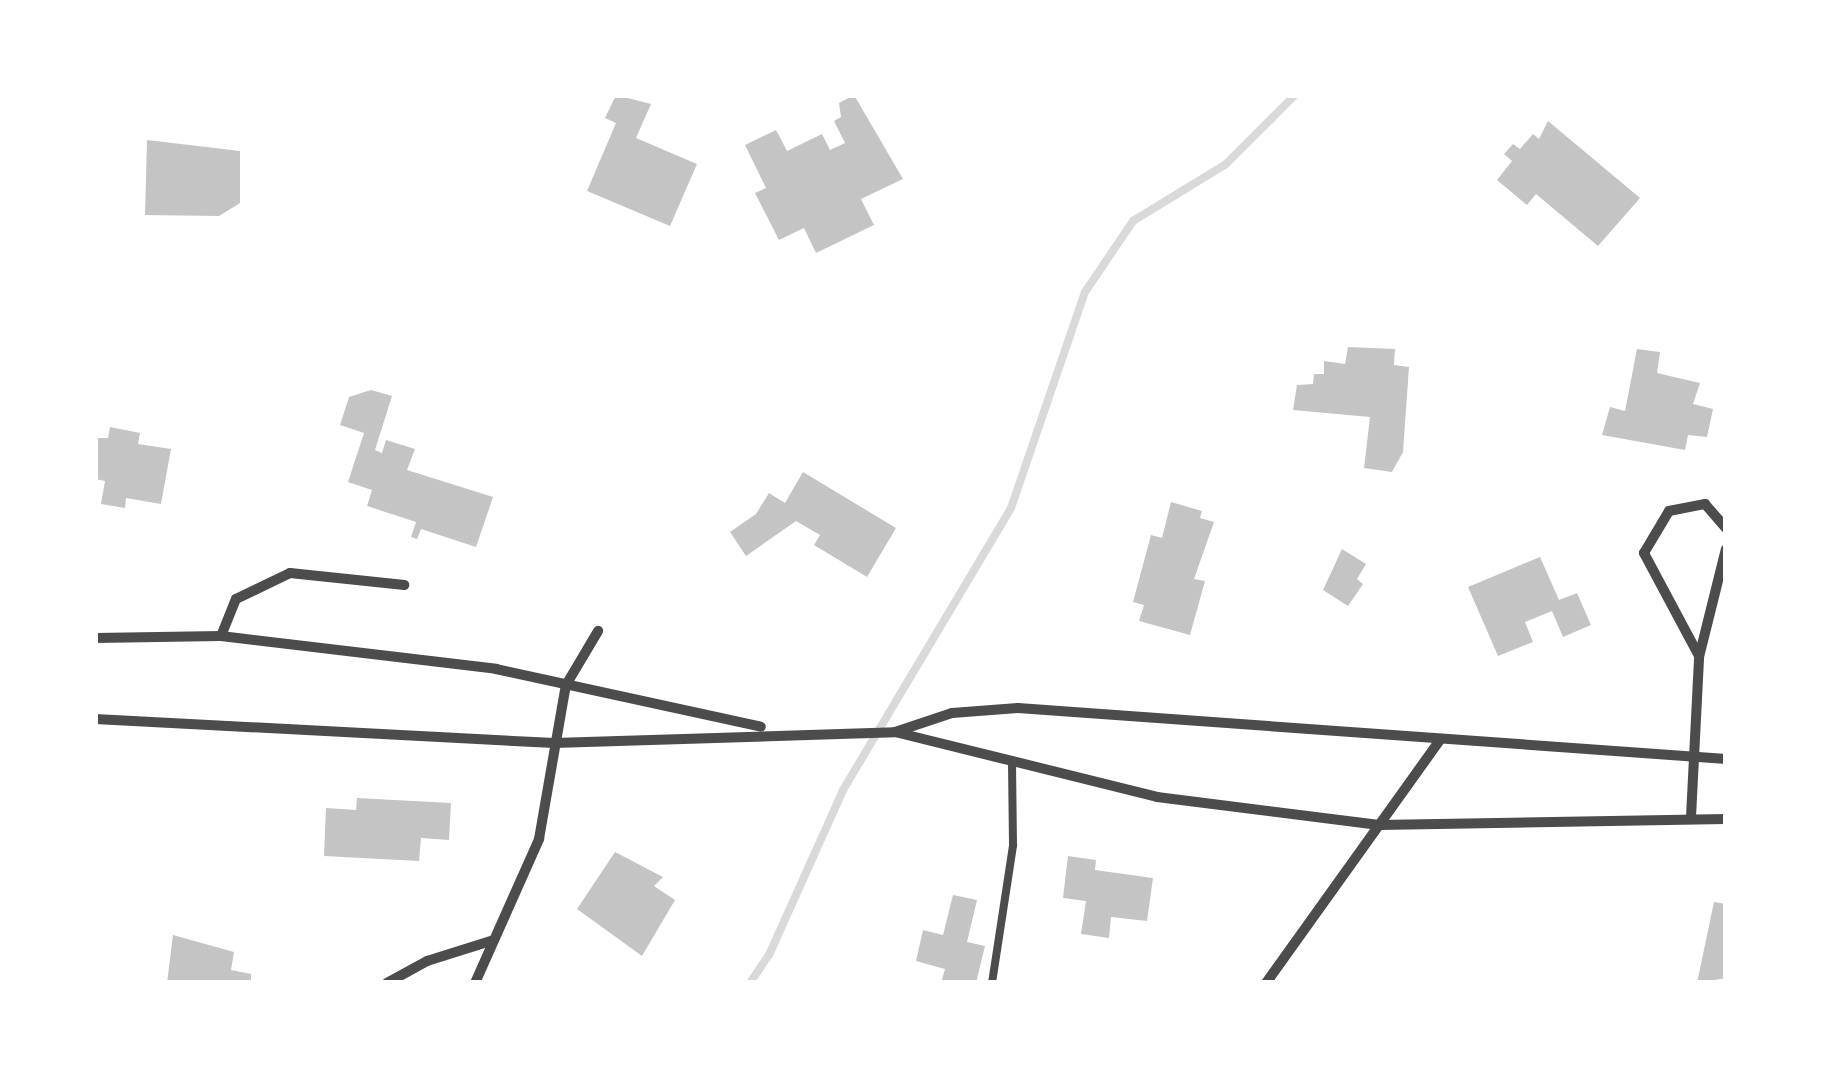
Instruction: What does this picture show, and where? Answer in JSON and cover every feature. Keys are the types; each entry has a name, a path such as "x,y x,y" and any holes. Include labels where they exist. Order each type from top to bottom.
{"street":[{"path":"1699,657 1644,553 1669,512 1705,504 1726,528"},
{"path":"1691,817 1699,657 1726,548"},
{"path":"221,636 236,598 290,574 404,584"},
{"path":"475,983 539,839 566,685 598,631"},
{"path":"95,638 221,636 496,669 782,730"},
{"path":"894,732 952,712 1018,708 1726,758"},
{"path":"95,718 554,743 782,730 894,732 1157,797 1379,825 1628,825 1691,817 1726,819"},
{"path":"1266,983 1440,740"},
{"path":"387,983 426,961 494,940"}],"lane":[{"path":"992,983 1013,845 1012,760"}],"building":[{"path":"616,95 651,104 636,138 697,164 670,226 587,191 616,123 605,118"},
{"path":"854,95 903,179 861,199 874,225 816,253 804,228 779,240 755,193 766,188 745,145 776,130 787,151 822,134 830,150 845,143 834,121 841,117 839,103"},
{"path":"1548,121 1640,198 1598,246 1536,194 1527,205 1497,180 1512,161 1504,154 1513,144 1520,149 1533,134 1539,139"},
{"path":"147,140 240,151 240,203 219,216 145,215"},
{"path":"1348,347 1395,349 1394,365 1409,367 1403,452 1392,472 1364,468 1370,417 1293,410 1297,385 1313,384 1314,374 1324,374 1324,361 1345,364"},
{"path":"1637,349 1660,352 1657,373 1700,383 1693,404 1713,409 1707,437 1688,435 1685,450 1602,435 1610,407 1625,411"},
{"path":"371,390 392,396 375,450 382,453 386,440 415,449 407,470 493,497 476,547 421,529 417,539 411,537 416,522 367,506 372,490 348,482 364,433 340,425 349,397"},
{"path":"110,427 140,433 138,444 171,449 161,504 126,498 125,508 101,504 105,481 95,479 95,438 108,438"},
{"path":"803,472 896,528 867,577 814,545 820,535 796,521 746,556 730,532 756,514 769,493 785,503"},
{"path":"1171,502 1202,511 1200,518 1214,522 1194,579 1205,581 1190,635 1139,621 1144,605 1133,602 1151,535 1162,538"},
{"path":"1342,549 1366,564 1357,579 1363,584 1348,606 1323,590"},
{"path":"1540,557 1559,600 1577,593 1591,625 1563,637 1552,611 1525,622 1533,642 1498,656 1468,587"},
{"path":"357,798 451,803 449,840 421,838 419,861 324,856 326,808 356,810"},
{"path":"615,852 663,877 654,886 675,900 642,956 577,909"},
{"path":"1068,856 1096,860 1095,870 1153,878 1147,921 1111,917 1109,938 1081,934 1086,901 1063,898"},
{"path":"953,895 977,900 967,942 985,946 976,983 941,983 945,969 916,961 923,930 943,935"},
{"path":"1714,902 1726,904 1726,978 1697,983"},
{"path":"173,935 234,952 231,970 251,974 251,983 167,983"}],"waterway":[{"path":"750,983 769,955 843,790 1011,508 1085,292 1133,221 1226,164 1295,95"}]}
